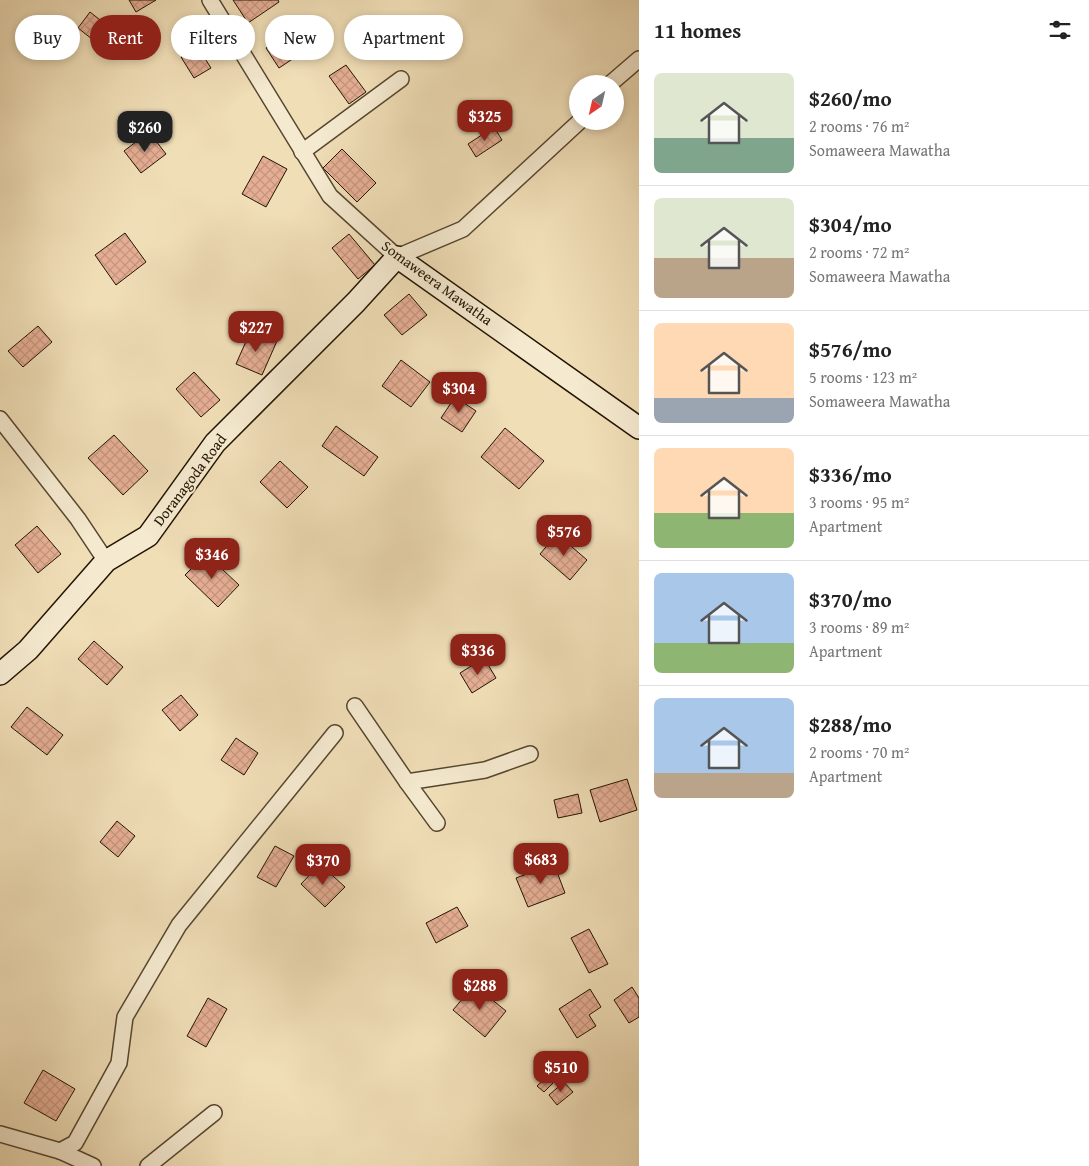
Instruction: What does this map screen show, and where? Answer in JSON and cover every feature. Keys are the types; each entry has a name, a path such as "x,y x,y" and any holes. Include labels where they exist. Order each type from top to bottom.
{"street":[{"name":"Somaweera Mawatha","path":"210,0 330,196 397,257 639,428"},
{"path":"620,75 639,59"},
{"path":"302,152 401,79"},
{"path":"397,257 463,229 570,130"},
{"name":"Doranagoda Road","path":"0,674 28,650 106,562 148,536 215,443 356,302 397,257"},
{"path":"0,419 78,519 106,562"},
{"path":"355,706 437,823"},
{"path":"60,1151 75,1143 119,1063 125,1017 179,925 335,733"},
{"path":"407,782 485,770 530,754"},
{"path":"148,1166 214,1113"},
{"path":"0,1134 60,1151 93,1166"}],"building":[{"path":"129,0 156,0 136,12"},
{"path":"233,0 278,0 279,2 255,18 255,15 243,15"},
{"path":"90,12 94,15 90,15 90,38 80,30 80,25"},
{"path":"183,60 206,60 211,68 194,78"},
{"path":"274,60 291,60 279,68"},
{"path":"346,65 366,92 349,104 329,76"},
{"path":"494,127 502,140 476,157 468,144"},
{"path":"149,132 166,154 141,173 124,151"},
{"path":"342,149 376,183 357,202 323,168"},
{"path":"263,156 287,169 266,207 242,194"},
{"path":"125,233 146,262 116,285 95,255"},
{"path":"349,234 375,265 358,279 332,248"},
{"path":"409,294 427,315 402,335 384,315"},
{"path":"38,326 52,342 23,367 8,351"},
{"path":"251,330 277,341 262,375 236,364"},
{"path":"401,360 430,382 411,407 382,386"},
{"path":"194,372 220,400 201,417 176,389"},
{"path":"455,397 476,411 462,432 441,418"},
{"path":"336,426 378,457 364,476 322,446"},
{"path":"505,428 544,461 519,489 481,457"},
{"path":"114,435 148,471 123,495 88,458"},
{"path":"280,461 308,487 287,508 260,482"},
{"path":"37,526 61,554 38,573 15,545"},
{"path":"557,534 587,560 570,580 540,554"},
{"path":"206,554 239,585 218,607 185,575"},
{"path":"94,641 123,667 107,685 78,659"},
{"path":"484,658 496,678 472,693 460,673"},
{"path":"181,695 198,715 180,731 162,710"},
{"path":"27,707 63,735 47,755 11,727"},
{"path":"236,738 258,753 244,775 221,760"},
{"path":"627,779 637,810 600,822 590,790"},
{"path":"578,794 582,813 558,818 554,800"},
{"path":"117,821 135,836 118,857 100,842"},
{"path":"275,846 294,856 276,887 257,877"},
{"path":"320,864 345,887 325,907 301,884"},
{"path":"554,864 565,893 528,907 516,878"},
{"path":"457,907 468,926 436,943 426,923"},
{"path":"589,929 608,964 589,973 571,938"},
{"path":"474,985 506,1011 485,1037 453,1010"},
{"path":"632,987 639,998 639,1017 629,1023 614,1000"},
{"path":"590,989 601,1007 589,1015 596,1026 577,1038 559,1009"},
{"path":"208,998 227,1009 206,1047 187,1036"},
{"path":"43,1070 75,1089 56,1121 24,1103"},
{"path":"554,1070 560,1076 544,1092 537,1086"},
{"path":"564,1082 573,1092 557,1105 549,1095"}]}
